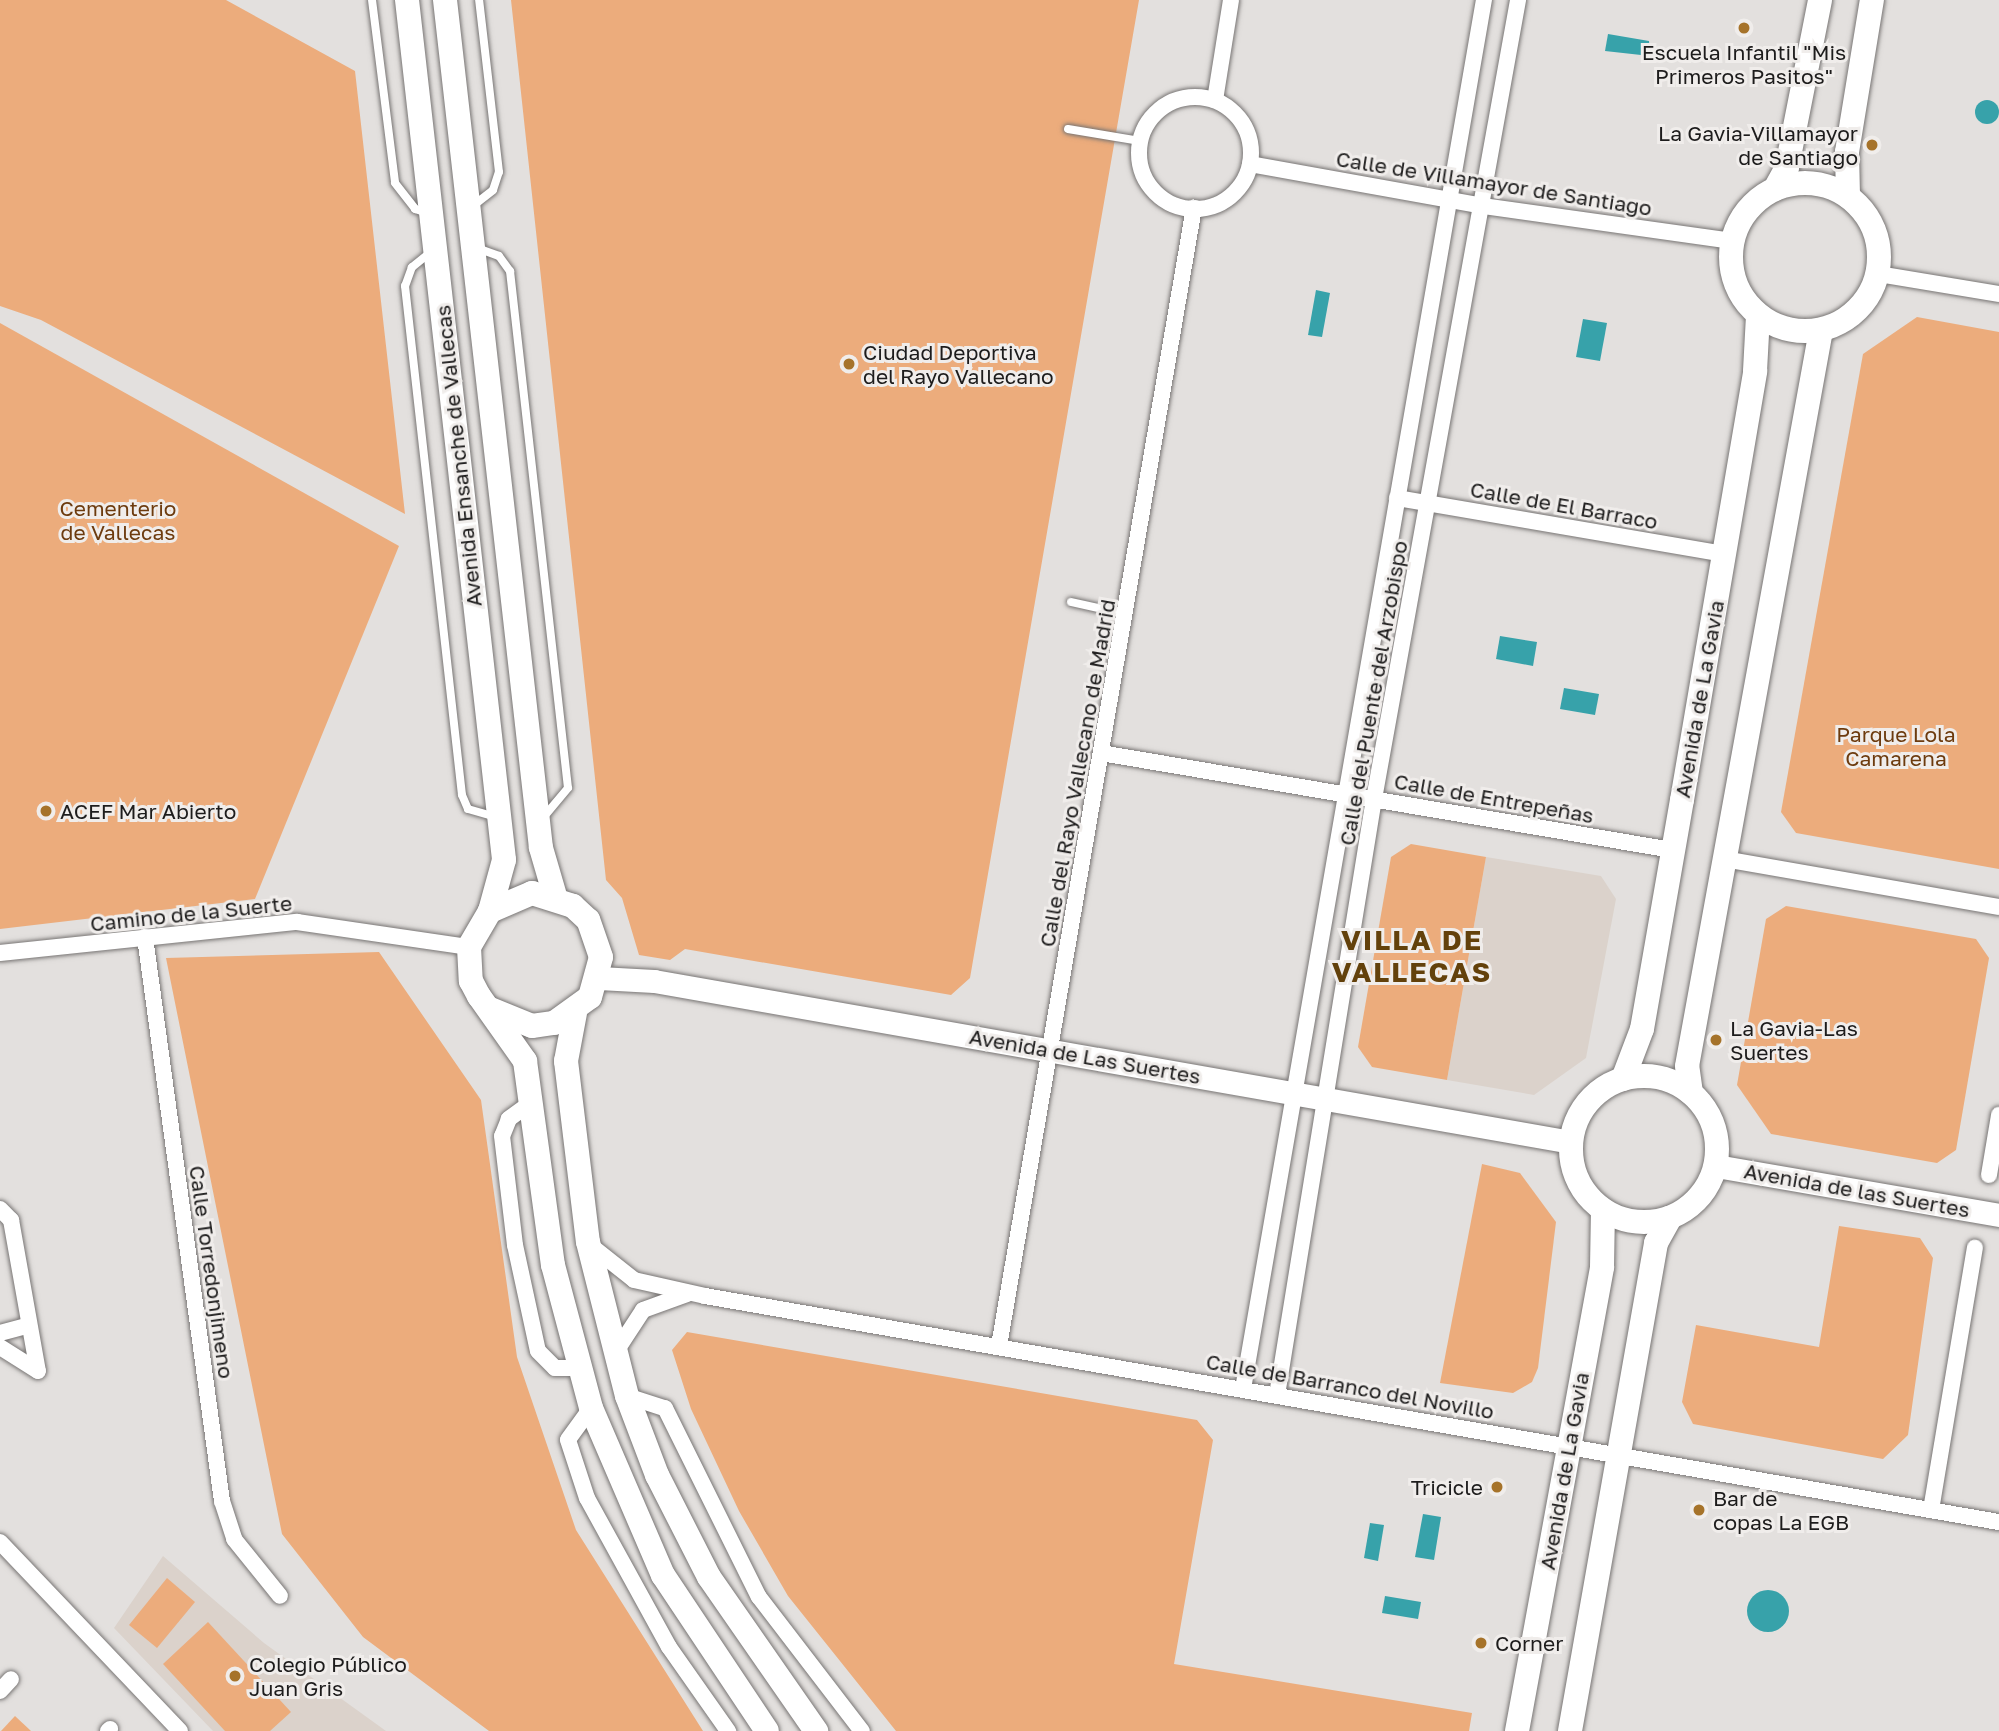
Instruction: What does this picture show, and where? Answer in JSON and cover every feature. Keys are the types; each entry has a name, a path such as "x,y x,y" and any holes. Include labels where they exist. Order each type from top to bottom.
{"main road":[{"name":"Avenida Ensanche de Vallecas","path":"407,0 504,868 490,911 469,947"},
{"name":"Avenida Ensanche de Vallecas","path":"444,0 538,822 555,897"},
{"path":"1775,189 1825,185 1849,196 1875,230 1878,274 1867,300 1847,319 1821,330 1798,332 1758,315 1740,294 1732,241 1756,202 1775,189 1787,167 1820,0"},
{"path":"1849,196 1847,152 1872,0"},
{"name":"Avenida de La Gavia","path":"1623,1079 1642,1029 1724,554 1758,315"},
{"path":"1691,1093 1687,1066 1821,330"},
{"path":"490,911 532,893 555,897 573,906 593,929 601,957 599,978 575,1013 566,1060 587,1242 614,1355 657,1475 709,1577 816,1731"},
{"path":"469,947 471,981 525,1061 551,1253 591,1408 663,1575 767,1731"},
{"name":"Avenida de Las Suertes","path":"599,978 625,976 1571,1142"},
{"path":"490,1009 531,1026 575,1013"},
{"path":"1623,1079 1669,1080 1691,1093 1713,1124 1716,1166 1692,1205 1670,1218 1626,1220 1603,1210 1578,1182 1571,1142 1587,1103 1623,1079"},
{"name":"Avenida de las Suertes","path":"1716,1166 1999,1214"},
{"name":"Avenida de La Gavia","path":"1517,1731 1602,1267 1603,1210"},
{"path":"1570,1731 1656,1243 1670,1218"}],"street":[{"path":"1214,100 1231,0"},
{"name":"Calle del Puente del Arzobispo","path":"1243,1389 1484,0"},
{"name":"Calle del Puente del Arzobispo","path":"1277,1395 1330,1098 1374,799 1518,0"},
{"path":"1214,100 1240,119 1250,164 1234,193 1194,208 1155,191 1144,177 1140,141 1168,104 1214,100"},
{"name":"Calle de Villamayor de Santiago","path":"1250,164 1483,206 1732,241"},
{"name":"Calle del Rayo Vallecano de Madrid","path":"999,1346 1194,208"},
{"path":"1878,274 1999,294"},
{"name":"Calle de El Barraco","path":"1397,498 1724,554"},
{"name":"Calle de Entrepeñas","path":"1101,753 1672,850"},
{"path":"1724,859 1999,907"},
{"name":"Camino de la Suerte","path":"0,953 297,922 469,947"},
{"name":"Calle Torredonjimeno","path":"145,937 222,1501 234,1539 280,1595"},
{"path":"532,1102 509,1119 502,1136 517,1258 538,1351 555,1368 579,1368"},
{"path":"1989,1175 1999,1115"},
{"path":"0,1347 38,1371 4,1217"},
{"name":"Calle de Barranco del Novillo","path":"587,1242 626,1276 693,1292 1999,1522"},
{"path":"1931,1510 1975,1248"},
{"name":"Calle de Barranco del Novillo","path":"614,1355 643,1310 693,1292"},
{"path":"0,1332 29,1325"},
{"path":"627,1396 665,1408 760,1597 862,1731"},
{"path":"591,1408 568,1440 586,1498 669,1647 728,1731"},
{"path":"0,1542 180,1731"}],"lane":[{"path":"372,0 395,183 415,209 431,214"},
{"path":"469,209 493,190 499,172 479,0"},
{"path":"1068,129 1140,141"},
{"path":"473,247 499,256 510,271 567,795 538,822"},
{"path":"435,249 412,267 405,286 462,795 468,809 499,817"},
{"path":"1071,602 1125,614"}],"shaded area":[{"path":"1486,857 1601,876 1616,899 1586,1058 1534,1095 1447,1080"},
{"name":"Colegio Público Juan Gris","path":"163,1556 264,1643 386,1731 213,1731 114,1628"}],"green space":[{"path":"0,0 226,0 355,71 405,514 41,320 0,306"},
{"name":"Ciudad Deportiva del Rayo Vallecano","path":"511,0 1139,0 970,978 951,995 685,949 670,960 639,955 622,898 606,880"},
{"name":"Parque Lola Camarena","path":"1917,317 1999,332 1999,869 1796,833 1781,812 1863,354"},
{"name":"Cementerio de Vallecas","path":"0,323 399,546 255,899 0,929"},
{"path":"1411,844 1486,857 1447,1080 1372,1067 1358,1047 1391,857"},
{"path":"1786,906 1976,939 1989,958 1956,1150 1937,1163 1771,1134 1737,1085 1766,919"},
{"path":"379,952 481,1100 517,1357 576,1530 703,1731 489,1731 363,1637 282,1534 166,958"},
{"path":"1482,1164 1520,1173 1556,1222 1538,1368 1532,1382 1513,1393 1440,1383"},
{"path":"1839,1226 1920,1238 1933,1258 1908,1435 1883,1459 1693,1424 1682,1402 1696,1325 1819,1347"},
{"path":"687,1332 1197,1420 1213,1440 1174,1664 1472,1713 1469,1731 896,1731 788,1596 739,1511 691,1409 672,1350"},
{"path":"167,1578 195,1602 157,1648 129,1625"},
{"path":"208,1622 291,1712 270,1731 225,1731 163,1664"},
{"path":"15,1716 31,1731 1,1731"}],"water":[{"path":"1608,34 1649,41 1650,56 1605,51"},
{"path":"1987,100 1996,103 1999,112 1996,121 1987,124 1978,121 1975,112 1978,103"},
{"path":"1316,290 1330,293 1322,337 1308,335"},
{"path":"1583,319 1607,323 1600,361 1576,357"},
{"path":"1500,636 1537,642 1533,666 1496,659"},
{"path":"1564,688 1599,694 1595,715 1560,709"},
{"path":"1423,1514 1441,1517 1434,1560 1415,1557"},
{"path":"1370,1523 1384,1525 1378,1561 1364,1558"},
{"path":"1768,1590 1783,1596 1789,1611 1783,1626 1768,1632 1753,1626 1747,1611 1753,1596"},
{"path":"1385,1596 1421,1602 1418,1619 1382,1613"}],"place":[{"name":"Escuela Infantil \"Mis Primeros Pasitos\"","path":"1744,28"},
{"name":"La Gavia-Villamayor de Santiago","path":"1872,145"},
{"name":"Ciudad Deportiva del Rayo Vallecano","path":"849,364"},
{"name":"ACEF Mar Abierto","path":"46,811"},
{"name":"La Gavia-Las Suertes","path":"1716,1040"},
{"name":"Tricicle","path":"1497,1487"},
{"name":"Bar de copas La EGB","path":"1699,1510"},
{"name":"Corner","path":"1481,1643"},
{"name":"Colegio Público Juan Gris","path":"235,1676"}],"district":[{"name":"VILLA DE VALLECAS","path":"1412,956"}]}
